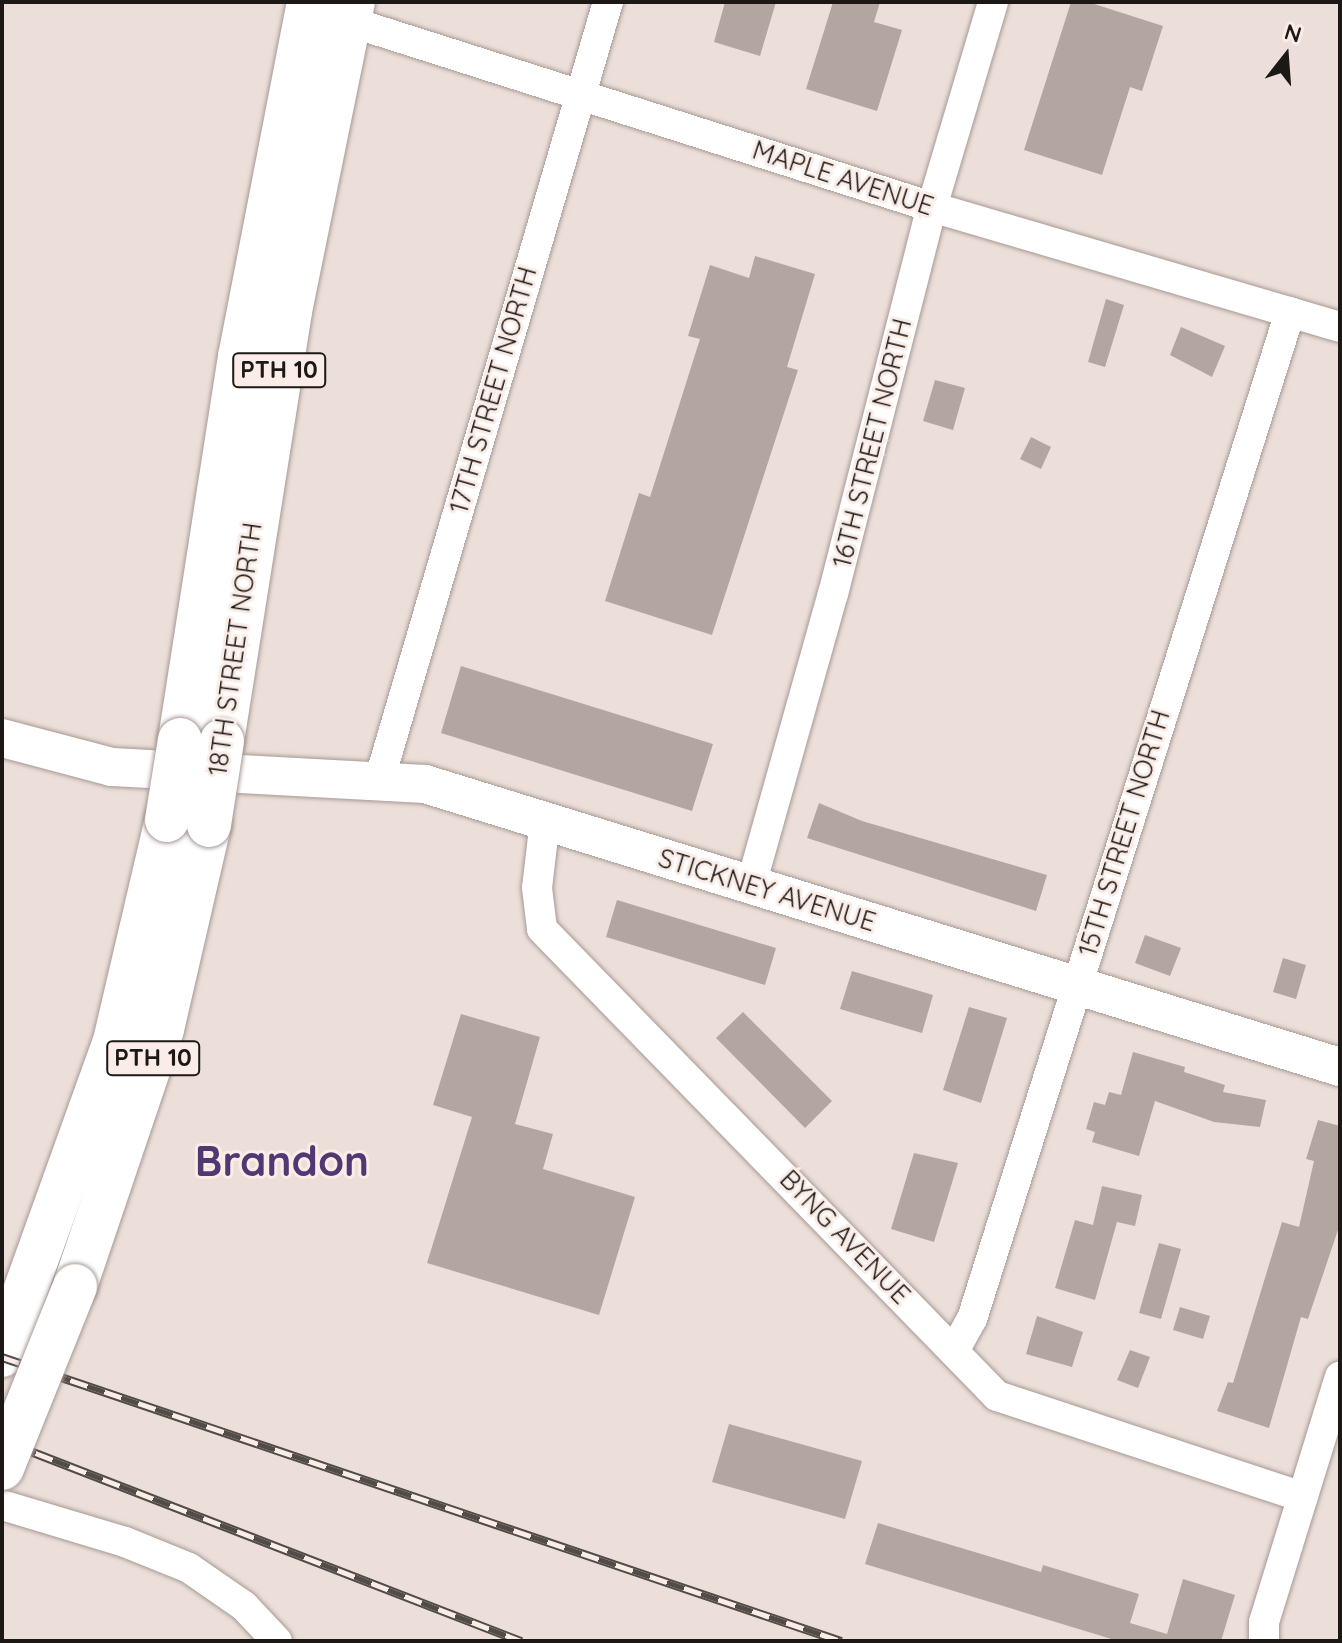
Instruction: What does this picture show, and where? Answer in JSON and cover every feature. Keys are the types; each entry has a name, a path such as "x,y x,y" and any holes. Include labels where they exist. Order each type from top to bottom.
{"main road":[{"name":"18TH STREET NORTH","path":"2,1468 75,1286 162,1029 188,822 182,757 240,357 303,4"},
{"name":"18TH STREET NORTH","path":"2,1355 34,1274 188,822 222,741 284,342 351,12"}],"street":[{"name":"17TH STREET NORTH","path":"380,778 608,2"},
{"name":"16TH STREET NORTH","path":"751,885 833,594 932,207 993,2"},
{"name":"MAPLE AVENUE","path":"351,12 580,92 932,207 1340,327"},
{"name":"15TH STREET NORTH","path":"954,1351 972,1319 1290,312"},
{"name":"STICKNEY AVENUE","path":"2,738 72,760 182,757 425,784 1340,1067"},
{"name":"BYNG AVENUE","path":"545,820 537,888 542,929 997,1396 1303,1497"},
{"path":"1264,1641 1264,1622 1340,1377"},
{"path":"2,1505 158,1553 189,1568 244,1606 277,1641"}],"building":[{"path":"725,2 776,2 760,56 714,42"},
{"path":"833,2 880,2 874,22 902,30 877,111 806,89"},
{"path":"1071,2 1088,2 1163,26 1142,91 1130,87 1102,175 1024,150"},
{"path":"755,256 815,274 787,367 798,370 712,635 605,601 639,493 650,497 700,339 688,336 710,265 749,278"},
{"path":"1106,299 1124,305 1105,367 1088,362"},
{"path":"1181,327 1225,346 1212,377 1170,355"},
{"path":"935,380 965,388 953,430 923,421"},
{"path":"1031,437 1051,447 1041,469 1020,459"},
{"path":"461,666 713,744 692,811 441,733"},
{"path":"819,803 862,821 1047,875 1036,911 807,838"},
{"path":"617,900 776,948 765,985 606,937"},
{"path":"1145,935 1181,948 1170,976 1135,963"},
{"path":"1283,958 1306,965 1296,999 1273,992"},
{"path":"852,971 933,995 922,1033 840,1009"},
{"path":"969,1007 1007,1018 981,1103 943,1090"},
{"path":"743,1012 832,1101 805,1128 716,1038"},
{"path":"461,1014 540,1037 515,1124 553,1134 543,1169 635,1197 599,1315 427,1263 472,1117 433,1105"},
{"path":"1133,1052 1185,1067 1184,1072 1225,1085 1223,1092 1266,1100 1260,1127 1214,1122 1155,1101 1139,1156 1092,1142 1095,1132 1086,1129 1094,1102 1105,1105 1109,1092 1121,1095"},
{"path":"1318,1120 1340,1126 1340,1224 1308,1319 1301,1317 1269,1428 1217,1411 1228,1382 1233,1383 1282,1222 1299,1227 1314,1161 1306,1159"},
{"path":"914,1153 958,1163 934,1242 891,1229"},
{"path":"1102,1186 1142,1195 1135,1226 1117,1222 1095,1300 1055,1288 1075,1220 1093,1225"},
{"path":"1159,1243 1181,1249 1161,1319 1139,1313"},
{"path":"1180,1307 1210,1316 1203,1339 1173,1330"},
{"path":"1037,1316 1083,1332 1072,1367 1026,1354"},
{"path":"1130,1350 1150,1357 1138,1388 1117,1380"},
{"path":"729,1424 862,1461 845,1519 712,1482"},
{"path":"878,1523 1041,1572 1043,1565 1139,1594 1130,1623 1167,1634 1183,1579 1235,1595 1221,1641 1118,1641 865,1564"}],"railway":[{"path":"2,1357 841,1641"},
{"path":"2,1440 521,1641"}],"district":[{"name":"Brandon","path":"282,1161"}]}
